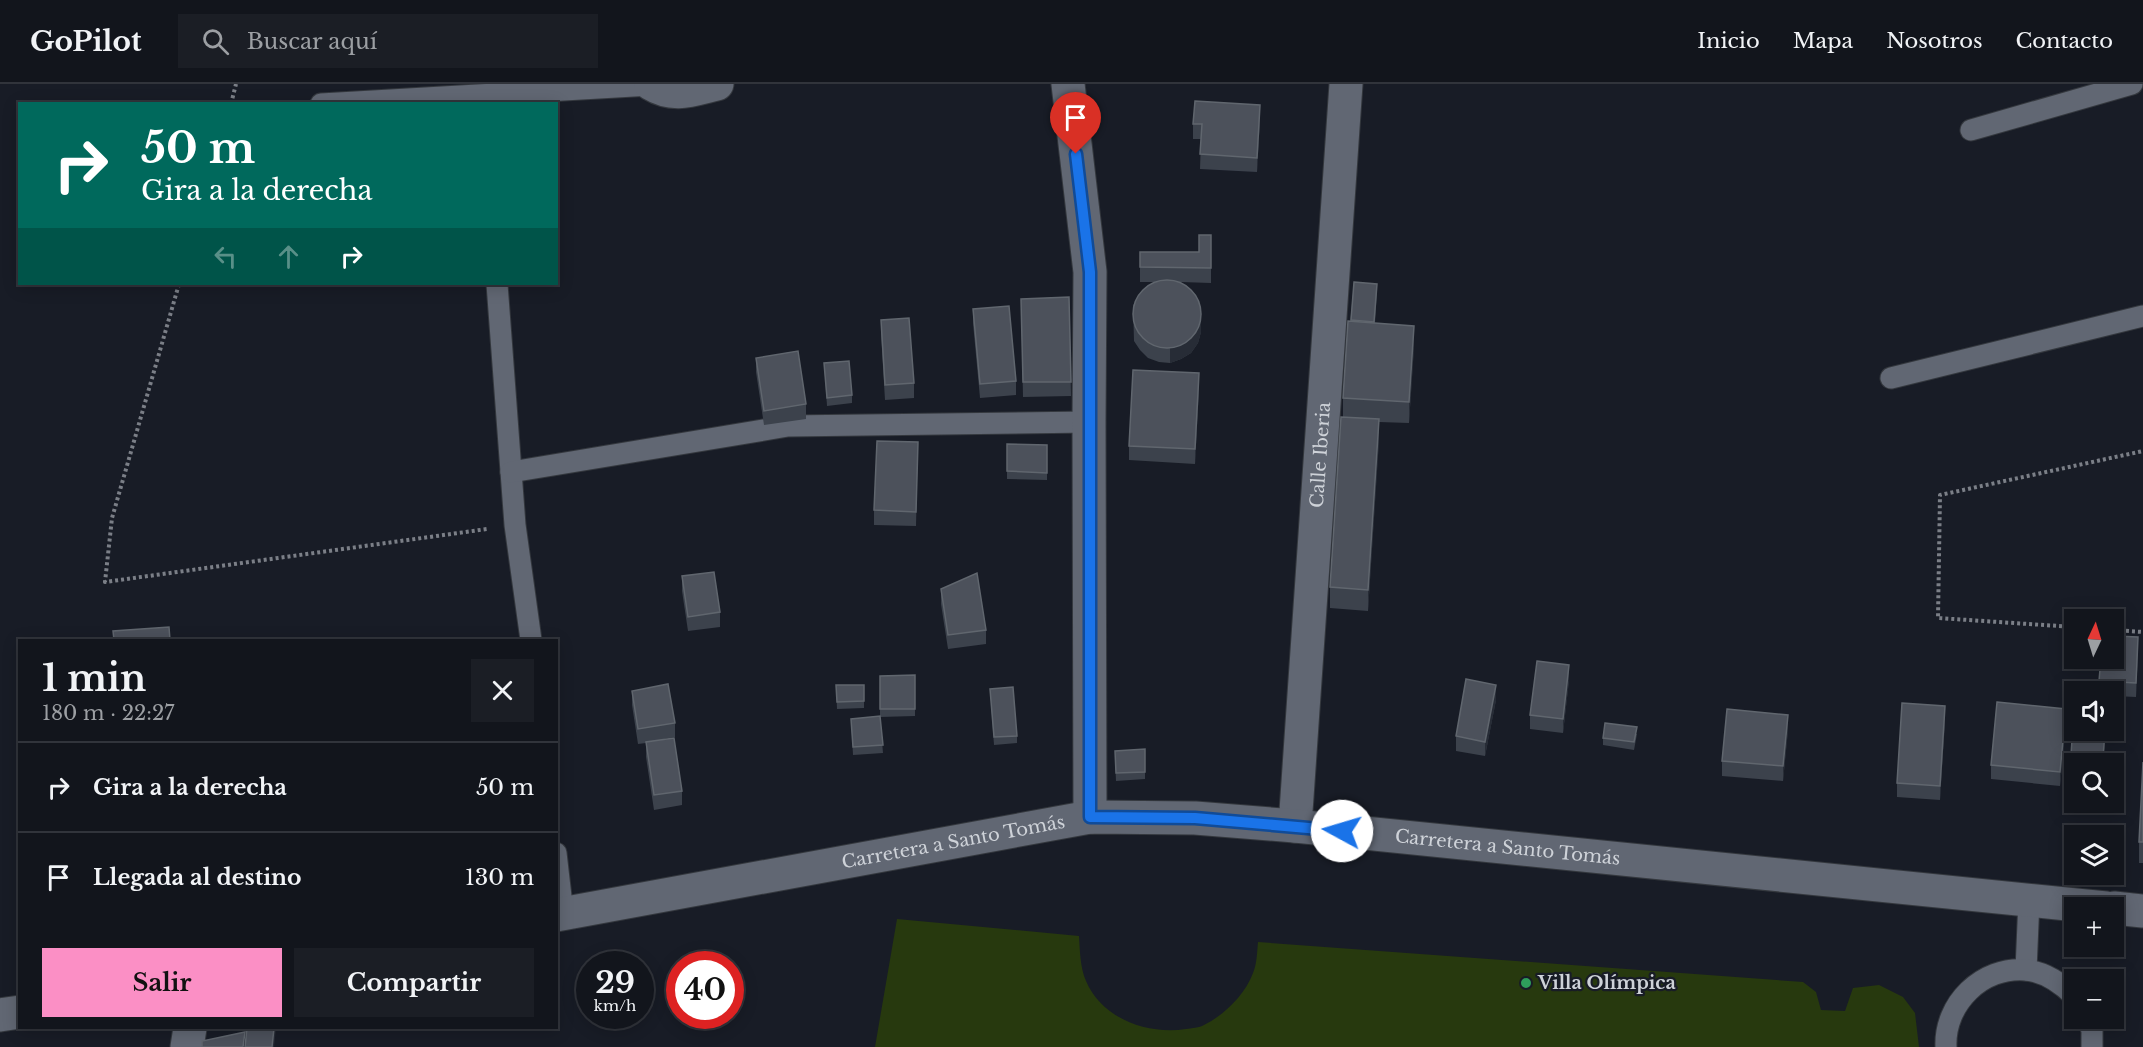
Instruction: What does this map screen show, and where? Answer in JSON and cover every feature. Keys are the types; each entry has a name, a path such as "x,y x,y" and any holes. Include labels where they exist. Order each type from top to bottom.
{"street":[{"path":"651,84 667,93 690,91 717,84"},
{"path":"1068,84 1090,272 1090,817"},
{"name":"Calle Iberia","path":"1294,826 1346,84"},
{"name":"Carretera a Santo Tomás","path":"560,914 1090,817 1195,818 1294,826 2064,904"},
{"path":"2124,909 2143,911"},
{"path":"0,1015 18,1012"},
{"path":"187,1047 190,1029"}],"lane":[{"path":"386,102 484,99 651,84"},
{"path":"1971,130 2132,84"},
{"path":"497,285 515,525 531,639"},
{"path":"1891,378 2143,316"},
{"path":"510,472 788,426 1089,422"},
{"path":"558,884 560,914"},
{"path":"2026,970 2029,900"},
{"path":"1946,1047 1950,1018 1959,1001 1972,987 1988,977 2006,971 2026,970 2045,975 2064,987"},
{"path":"2091,1029 2092,1047"}],"path":[{"path":"232,102 236,84"},
{"path":"179,285 112,518 105,582 515,525"},
{"path":"2064,626 1938,618 1940,495 2143,450"},
{"path":"2124,631 2143,632"}],"green space":[{"name":"Villa Olímpica","path":"897,919 1079,936 1083,970 1093,994 1103,1005 1128,1022 1157,1029 1200,1027 1226,1010 1245,989 1249,981 1255,966 1258,942 1803,982 1816,992 1821,1010 1845,1011 1853,988 1879,985 1903,997 1915,1013 1919,1047 875,1047"}],"building":[{"path":"1195,101 1260,105 1257,158 1200,154 1202,124 1193,124"},
{"path":"1199,235 1211,235 1211,268 1140,267 1140,252 1199,252"},
{"path":"1160,280 1174,280 1186,285 1196,295 1201,314 1196,333 1186,343 1174,348 1160,348 1148,343 1138,333 1133,321 1133,307 1138,295 1148,285"},
{"path":"1354,282 1377,284 1374,322 1351,320"},
{"path":"1069,297 1071,382 1023,382 1021,299"},
{"path":"1009,306 1016,381 980,384 973,309"},
{"path":"909,318 914,383 885,385 881,320"},
{"path":"1348,321 1414,326 1409,402 1343,398"},
{"path":"798,351 806,404 764,411 756,358"},
{"path":"849,361 852,395 827,398 824,363"},
{"path":"1133,370 1199,373 1195,449 1129,446"},
{"path":"1341,417 1379,419 1368,590 1330,587"},
{"path":"877,441 918,442 916,512 874,510"},
{"path":"1007,444 1047,445 1047,473 1007,471"},
{"path":"714,572 720,612 688,617 682,576"},
{"path":"977,573 986,630 948,635 941,589"},
{"path":"169,627 170,639 114,639 113,631"},
{"path":"2124,636 2138,637 2136,683 2099,681 2100,669 2124,669"},
{"path":"1537,661 1569,665 1563,719 1530,715"},
{"path":"915,675 915,709 880,709 880,676"},
{"path":"1466,679 1496,685 1485,742 1456,736"},
{"path":"668,684 675,723 638,729 632,691"},
{"path":"836,685 864,685 864,701 837,702"},
{"path":"1013,687 1017,736 994,737 990,689"},
{"path":"1997,702 2064,709 2060,772 1991,765"},
{"path":"1902,703 1945,706 1940,786 1897,783"},
{"path":"1727,709 1788,715 1783,766 1722,761"},
{"path":"880,716 883,745 853,747 851,719"},
{"path":"1605,723 1637,727 1634,742 1603,738"},
{"path":"674,738 682,791 654,795 646,742"},
{"path":"2072,741 2104,741 2103,753 2071,753"},
{"path":"1145,749 1145,772 1116,773 1115,751"},
{"path":"2143,762 2143,842 2139,842"},
{"path":"247,1029 274,1029 272,1047 245,1047"},
{"path":"245,1032 243,1047 202,1047 202,1041"}],"place":[{"name":"Villa Olímpica","path":"1526,983"}],"route":[{"path":"1076,154 1090,272 1090,817 1195,818 1342,831"}]}
